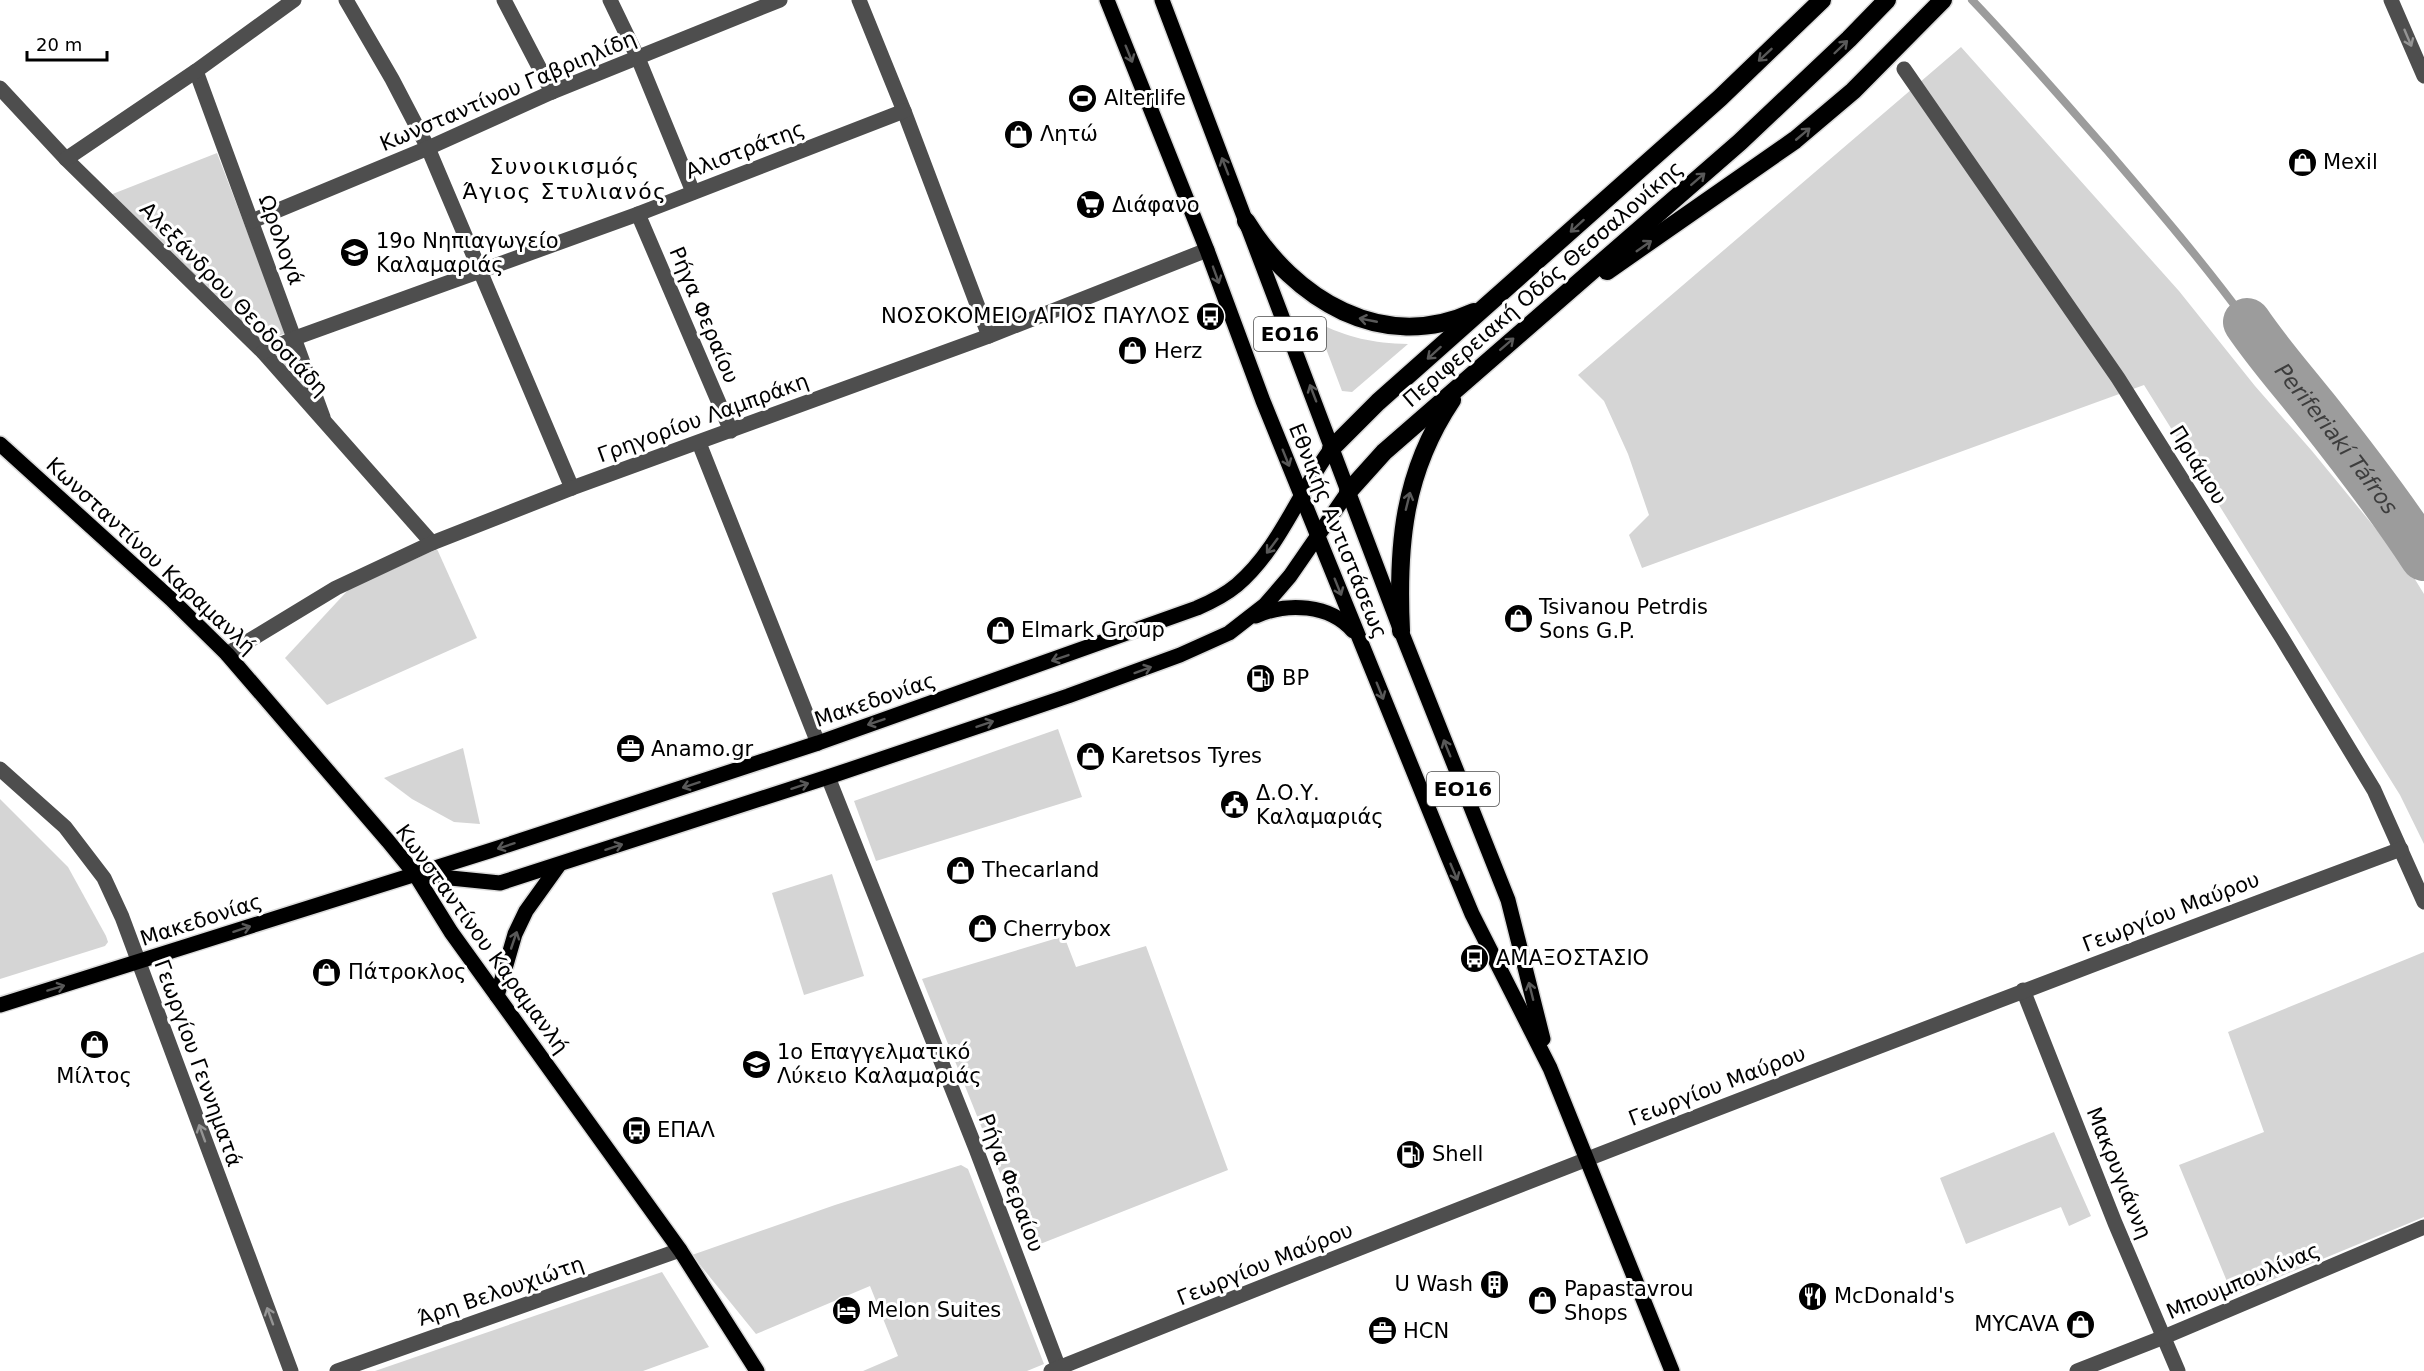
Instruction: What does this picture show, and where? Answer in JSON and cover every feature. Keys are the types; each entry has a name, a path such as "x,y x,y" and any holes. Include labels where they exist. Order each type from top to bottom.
{"highway":[{"name":"Περιφερειακή Οδός Θεσσαλονίκης","path":"1332,449 1378,402 1720,98 1822,0"},
{"name":"Περιφερειακή Οδός Θεσσαλονίκης","path":"1348,492 1384,452 1740,142 1887,0"},
{"path":"1559,300 1619,263 1795,140 1853,91 1943,0"},
{"path":"1246,221 1268,253 1293,280 1321,301 1355,317 1405,325 1434,324 1461,318 1494,300"},
{"path":"1401,631 1399,588 1401,546 1408,502 1428,443 1463,383"}],"main road":[{"name":"Εθνικής Αντιστάσεως","path":"1107,0 1207,250 1263,401 1472,914 1550,1068 1672,1371"},
{"name":"Εθνικής Αντιστάσεως","path":"1162,0 1401,631 1508,900 1550,1068"},
{"name":"Κωνσταντίνου Καραμανλή","path":"0,444 171,599 227,654 415,874 497,996 680,1250 757,1371"},
{"name":"Περιφερειακή Οδός Θεσσαλονίκης","path":"1301,496 1332,449"},
{"name":"Περιφερειακή Οδός Θεσσαλονίκης","path":"1248,619 1281,588 1348,492"},
{"name":"Μακεδονίας","path":"0,1005 415,874 818,743 1175,617 1219,598 1237,585 1277,538 1301,496"},
{"path":"1248,619 1276,610 1303,608 1338,617 1358,637"},
{"name":"Μακεδονίας","path":"415,874 500,883 559,865 828,777 1139,671 1229,633 1248,619"},
{"path":"497,996 515,934 526,911 559,865"}],"street":[{"path":"66,159 196,71 294,0"},
{"path":"346,0 392,79 428,148 572,488"},
{"path":"504,0 552,92"},
{"path":"610,0 638,58 693,192"},
{"name":"Κωνσταντίνου Γαβριηλίδη","path":"252,221 428,148 552,92 780,0"},
{"path":"859,0 904,111 989,336"},
{"path":"2391,0 2424,76"},
{"name":"Πριάμου","path":"1904,69 2124,388 2282,638 2374,790 2424,902"},
{"name":"Ωρολογά","path":"196,71 326,425"},
{"name":"Αλεξάνδρου Θεοδοσιάδη","path":"0,88 66,159 263,352 432,543"},
{"name":"Αλιστράτης","path":"263,352 295,338 638,214 904,111"},
{"name":"Ρήγα Φεραίου","path":"638,214 731,431"},
{"name":"Γρηγορίου Λαμπράκη","path":"227,654 336,588 432,543 572,488 989,336 1207,250"},
{"path":"699,443 818,743"},
{"name":"Γεωργίου Γεννηματά","path":"0,769 64,827 104,878 122,917 291,1371"},
{"name":"Ρήγα Φεραίου","path":"828,777 976,1149 1057,1370"},
{"name":"Γεωργίου Μαύρου","path":"1057,1370 1587,1158 2023,990 2401,849"},
{"name":"Μακρυγιάννη","path":"2023,990 2115,1222 2178,1371"},
{"name":"Μπουμπουλίνας","path":"2077,1371 2164,1337 2424,1227"},
{"name":"Άρη Βελουχιώτη","path":"337,1371 680,1250"}],"shaded area":[{"path":"1961,47 2179,291 2255,386 2312,451 2408,568 2424,594 2424,844 2400,795 2144,385 1642,568 1629,535 1649,515 1628,454 1604,401 1578,375"},
{"path":"217,153 286,333 262,342 110,195"},
{"path":"1316,322 1361,339 1408,344 1352,392 1342,391"},
{"path":"293,347 310,398 275,355"},
{"path":"437,549 477,638 327,705 285,658 349,589"},
{"path":"1058,729 1082,797 876,861 854,801"},
{"path":"463,748 480,824 454,822 412,799 384,778"},
{"path":"0,799 68,867 106,936 108,942 105,946 0,979"},
{"path":"832,874 864,976 804,995 772,893"},
{"path":"1064,936 1076,967 1146,946 1228,1170 1030,1248 922,979"},
{"path":"2424,952 2424,1217 2233,1296 2179,1165 2264,1132 2228,1032"},
{"path":"2054,1132 2091,1216 2069,1226 2061,1207 1966,1244 1940,1178"},
{"path":"961,1165 968,1169 1044,1364 1027,1371 863,1371 898,1356 870,1286 756,1334 692,1255 835,1205"},
{"path":"662,1272 709,1347 643,1371 375,1371"}],"waterway":[{"path":"1972,0 2124,170 2196,256 2247,322"},
{"name":"Periferiakí Táfros","path":"2247,322 2371,482 2424,557"}],"place":[{"name":"Alterlife","path":"1083,98"},
{"name":"Λητώ","path":"1019,134"},
{"name":"Mexil","path":"2302,162"},
{"name":"Διάφανο","path":"1091,205"},
{"name":"19ο Νηπιαγωγείο Καλαμαριάς","path":"355,253"},
{"name":"ΝΟΣΟΚΟΜΕΙΟ ΑΓΙΟΣ ΠΑΥΛΟΣ","path":"1211,316"},
{"name":"Herz","path":"1133,351"},
{"name":"Tsivanou Petrdis Sons G.P.","path":"1518,619"},
{"name":"Elmark Group","path":"1000,630"},
{"name":"BP","path":"1261,678"},
{"name":"Anamo.gr","path":"630,749"},
{"name":"Karetsos Tyres","path":"1090,756"},
{"name":"Δ.Ο.Υ. Καλαμαριάς","path":"1235,805"},
{"name":"Thecarland","path":"961,870"},
{"name":"Cherrybox","path":"982,929"},
{"name":"ΑΜΑΞΟΣΤΑΣΙΟ","path":"1475,958"},
{"name":"Πάτροκλος","path":"327,972"},
{"name":"Μίλτος","path":"94,1045"},
{"name":"1ο Επαγγελματικό Λύκειο Καλαμαριάς","path":"756,1064"},
{"name":"ΕΠΑΛ","path":"636,1130"},
{"name":"Shell","path":"1411,1154"},
{"name":"U Wash","path":"1494,1284"},
{"name":"McDonald's","path":"1813,1296"},
{"name":"Papastavrou Shops","path":"1543,1301"},
{"name":"Melon Suites","path":"846,1310"},
{"name":"MYCAVA","path":"2080,1324"},
{"name":"HCN","path":"1382,1331"}],"district":[{"name":"Συνοικισμός Άγιος Στυλιανός","path":"565,178"}]}
